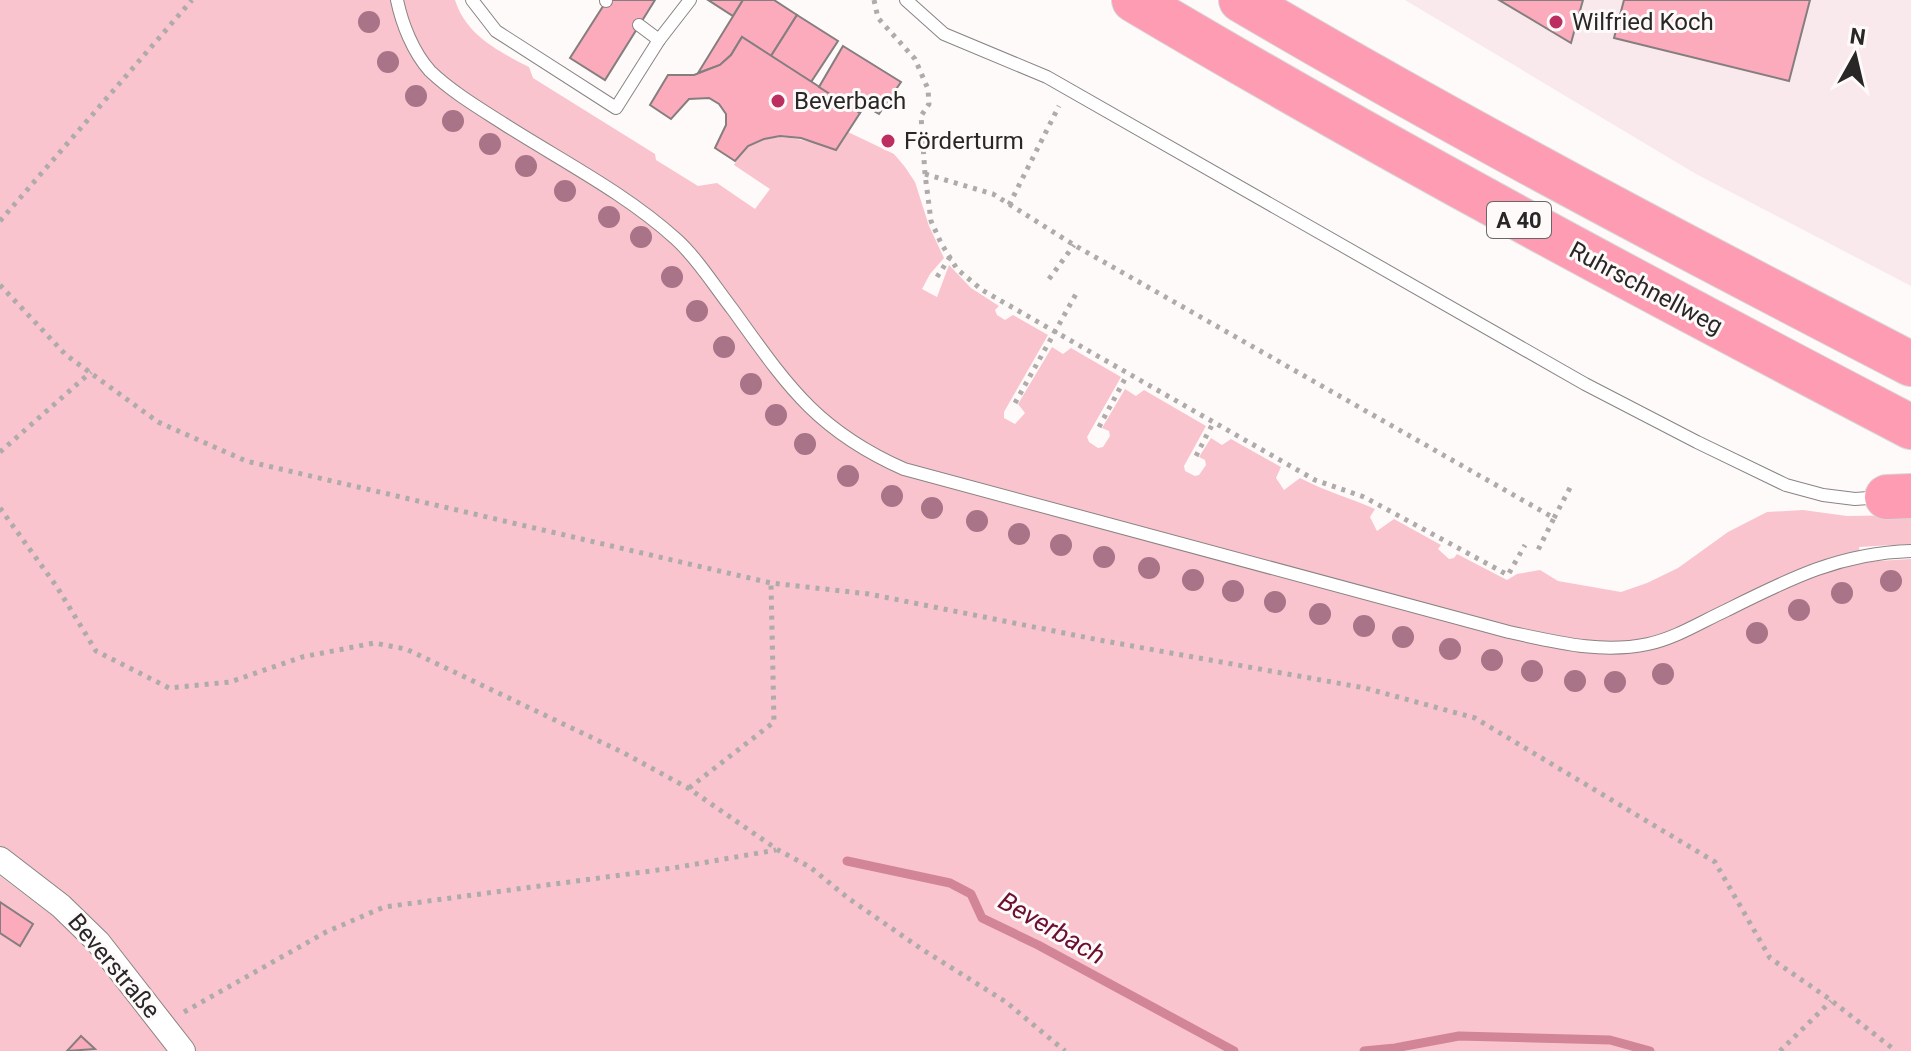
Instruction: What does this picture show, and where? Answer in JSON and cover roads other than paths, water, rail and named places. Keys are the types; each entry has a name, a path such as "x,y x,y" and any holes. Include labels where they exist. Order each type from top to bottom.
{"highway":[{"name":"Ruhrschnellweg","path":"1134,0 1430,171 1655,294 1911,427"},
{"name":"A 40","path":"1241,0 1678,244 1911,364"}],"street":[{"name":"Beverstraße","path":"0,859 61,906 98,942 183,1051"}],"lane":[{"path":"397,0 401,19 429,69 469,102 642,211 678,241 784,381 810,409 869,454 904,469 1509,632 1595,648 1624,648 1673,636 1806,571 1841,560 1884,552 1911,551"},
{"path":"472,0 496,31 616,108 659,40 690,0"},
{"path":"906,0 944,34 1047,77 1585,384 1749,468 1786,485 1823,495 1855,499 1899,496"},
{"path":"639,25 659,40"}],"waterway":[{"name":"Beverbach","path":"847,861 950,883 971,894 982,918 1234,1051"},
{"name":"Beverbach","path":"1364,1051 1459,1036 1610,1040 1650,1051"}],"place":[{"name":"Wilfried Koch","path":"1556,22"},
{"name":"Beverbach","path":"778,101"},
{"name":"Förderturm","path":"888,141"}]}
